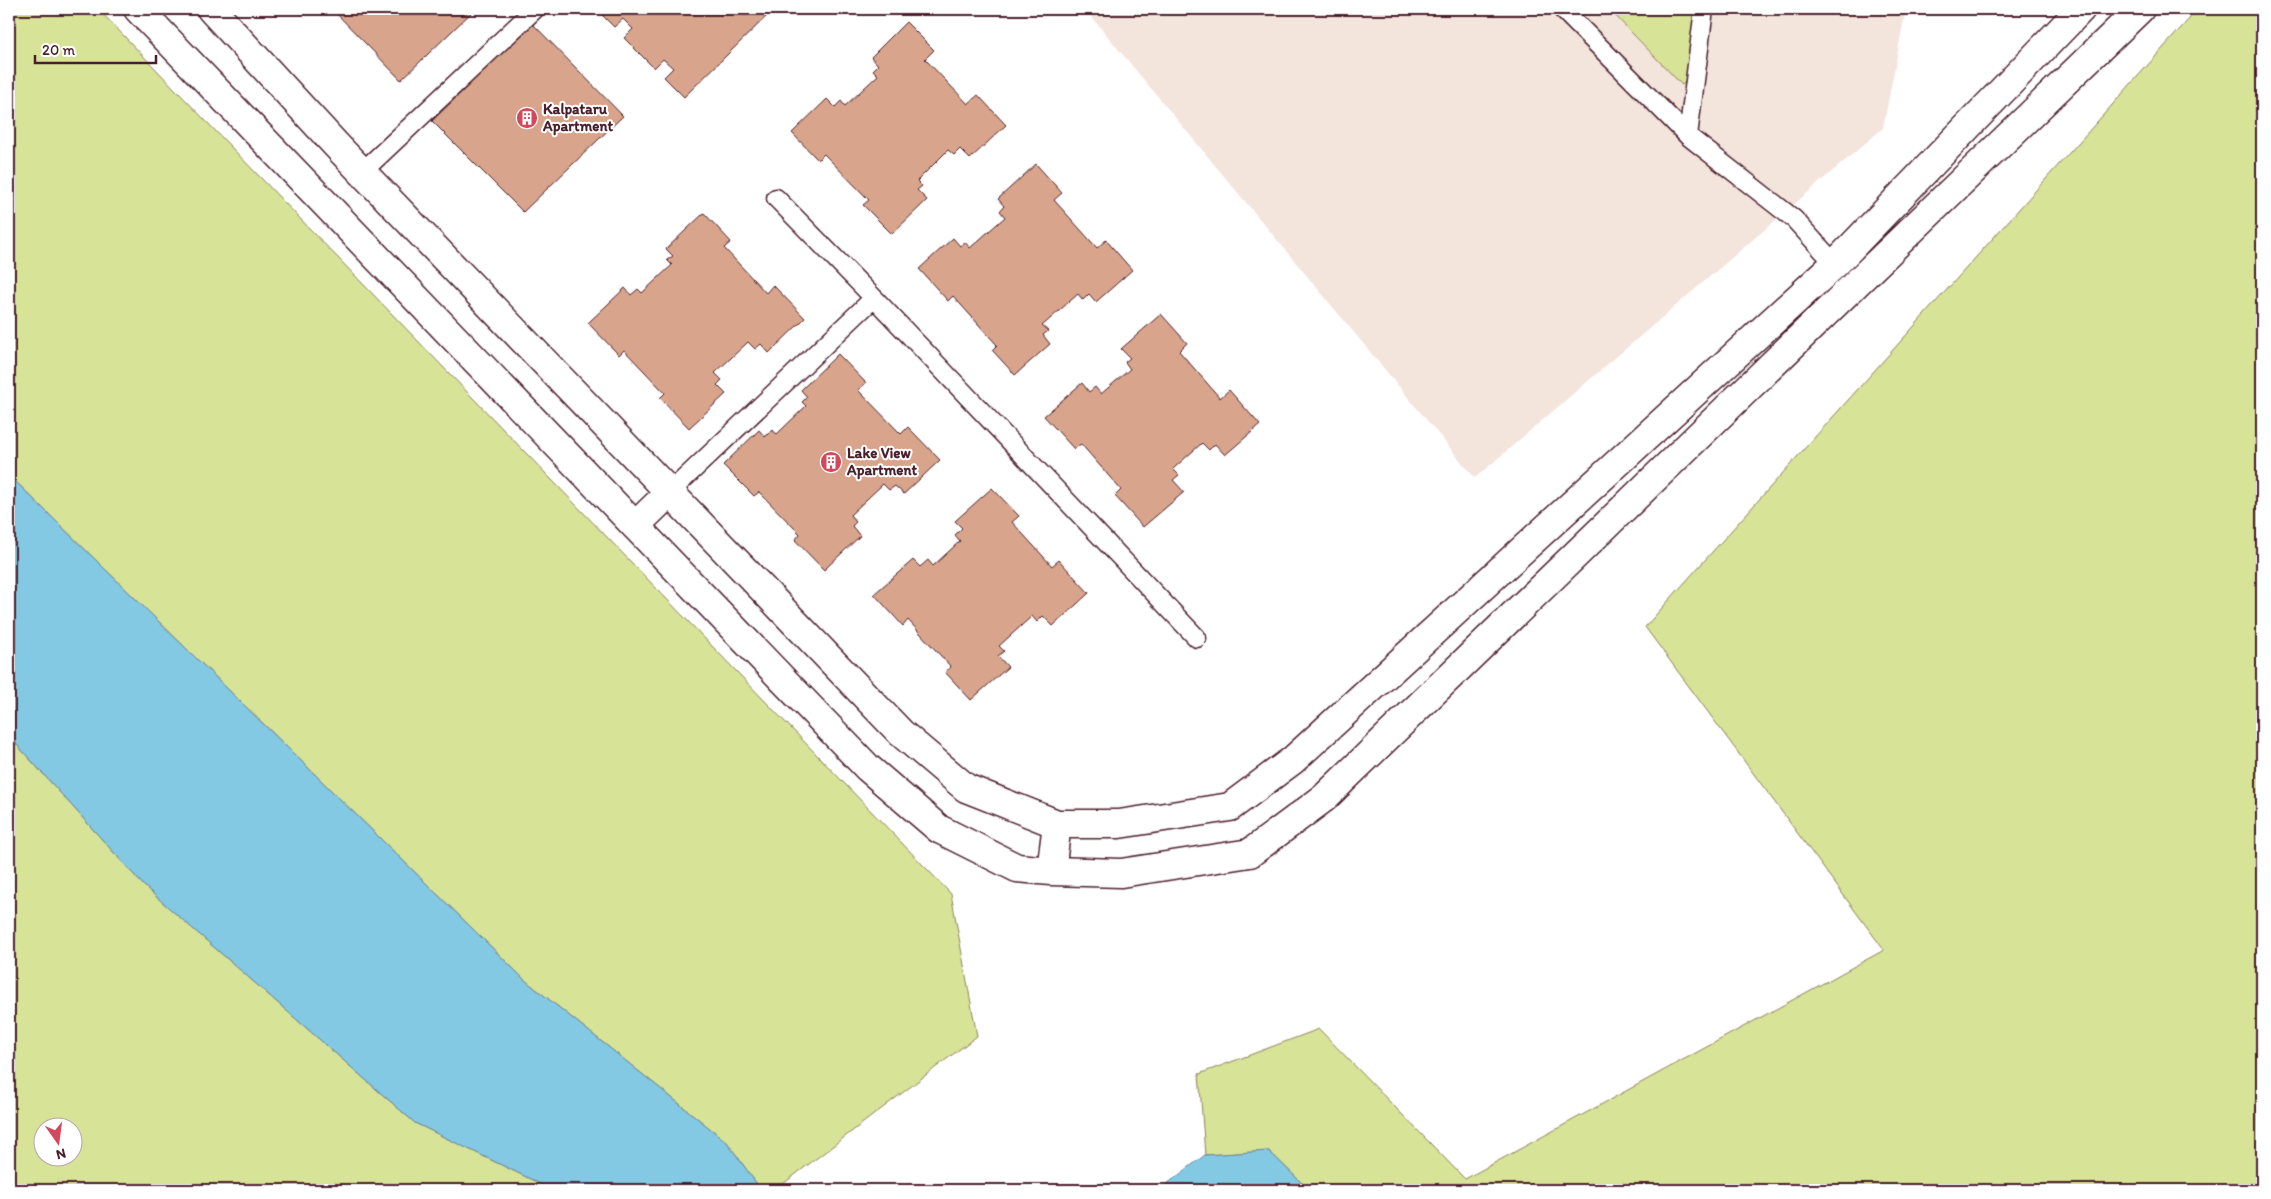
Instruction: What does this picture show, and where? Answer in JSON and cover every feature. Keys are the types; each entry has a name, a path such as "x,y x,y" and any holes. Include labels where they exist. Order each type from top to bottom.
{"street":[{"path":"138,9 868,768 939,829 1016,868 1051,872 1121,873 1250,852 1324,798 2140,9"},
{"path":"211,9 362,172 901,733 966,788 1057,824 1119,824 1230,807 1293,760 1835,264 2081,9"},
{"path":"635,526 670,492"},
{"path":"1051,872 1057,824"}],"lane":[{"path":"362,172 534,9"},
{"path":"1562,9 1688,136 1794,219 1835,264"},
{"path":"1688,136 1704,9"},
{"path":"776,198 874,298 1197,638"},
{"path":"670,492 874,298"}],"shaded area":[{"path":"1085,9 1906,9 1883,128 1475,478"}],"green space":[{"path":"9,9 98,9 951,894 977,1036 775,1190 761,1190 727,1142 526,981 9,475"},
{"path":"1609,9 1694,9 1694,74 1682,85"},
{"path":"2198,9 2262,9 2262,1187 2254,1190 1309,1190 1269,1151 1205,1155 1199,1074 1319,1029 1465,1179 1884,950 1645,627"},
{"path":"9,736 144,886 415,1123 553,1190 9,1190"}],"water":[{"path":"9,475 526,981 727,1142 761,1190 553,1190 415,1123 144,886 9,736"},
{"path":"1269,1151 1309,1190 1159,1190 1205,1155"}],"building":[{"path":"332,9 475,9 401,80"},
{"path":"596,9 774,9 684,97 664,77 673,68 663,59 654,68 624,38 633,29 623,19 614,27"},
{"path":"906,22 934,50 925,59 968,104 978,95 1006,125 970,159 960,149 954,155 948,150 917,181 922,186 917,190 927,200 892,234 863,205 869,200 824,154 818,160 792,133 827,99 835,107 841,101 845,106 878,75 873,70 878,65 871,57"},
{"name":"Kalpataru Apartment","path":"532,23 623,116 523,212 432,121"},
{"path":"1036,164 1062,193 1054,200 1097,248 1106,240 1132,270 1096,302 1089,294 1083,300 1078,294 1042,326 1048,331 1043,335 1050,344 1015,375 992,350 997,345 953,296 948,301 919,269 953,238 960,246 965,242 970,248 1005,217 1000,211 1004,206 998,199"},
{"path":"704,213 731,242 724,248 766,293 773,285 805,318 769,353 761,344 755,349 748,342 715,373 722,380 717,385 726,394 689,428 660,398 665,393 624,350 619,355 588,323 625,288 631,295 638,289 642,293 672,265 667,260 673,256 666,249"},
{"path":"1161,314 1187,343 1179,351 1220,398 1229,390 1260,425 1225,455 1215,444 1209,450 1202,443 1173,469 1179,475 1173,480 1184,492 1143,527 1115,496 1121,490 1081,444 1074,449 1044,416 1082,383 1089,392 1095,387 1101,394 1130,369 1125,362 1130,358 1121,349"},
{"name":"Lake View Apartment","path":"838,354 866,383 858,390 901,434 908,427 940,460 904,494 895,486 889,490 883,484 850,515 856,522 852,526 860,536 824,570 795,540 800,534 759,492 754,496 723,465 759,430 765,437 772,430 777,434 806,406 802,402 807,397 801,390"},
{"path":"992,488 1019,516 1012,522 1052,566 1059,560 1089,593 1053,626 1043,616 1037,622 1032,616 999,646 1004,651 998,656 1008,667 971,700 945,672 951,667 908,620 903,626 874,594 913,560 920,567 928,560 933,566 960,541 955,535 962,528 955,521"}],"place":[{"name":"Kalpataru Apartment","path":"527,118"},
{"name":"Lake View Apartment","path":"831,462"}]}
